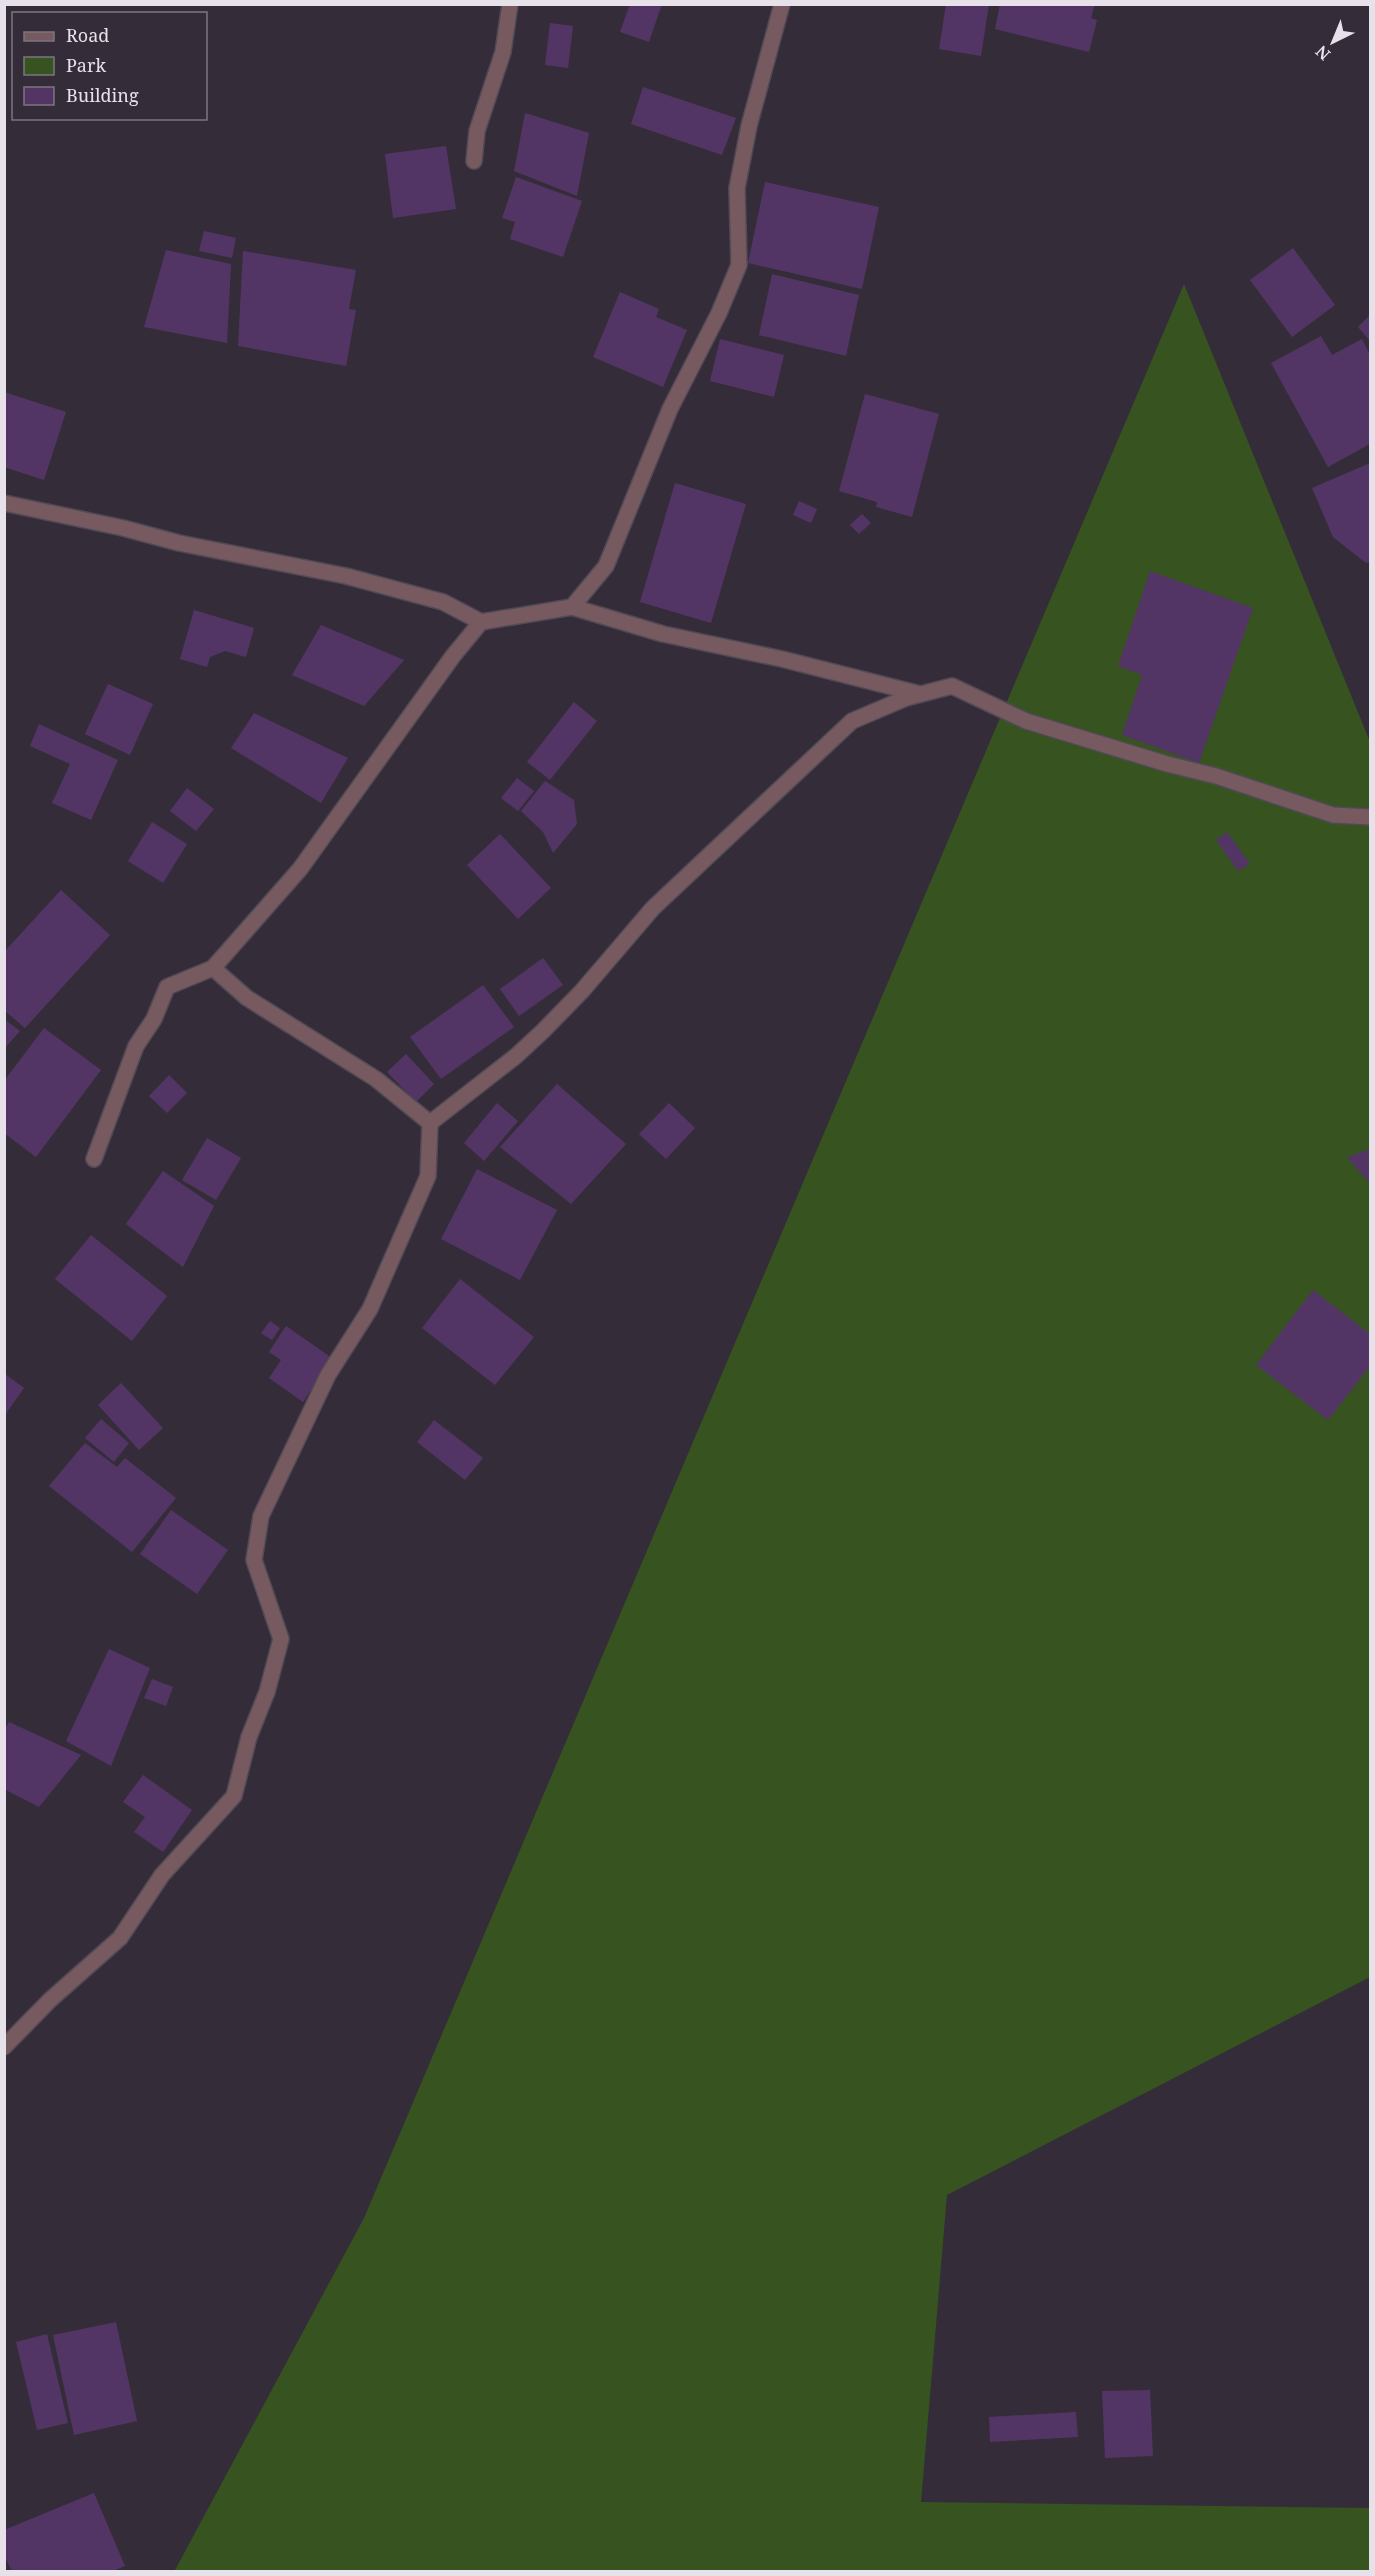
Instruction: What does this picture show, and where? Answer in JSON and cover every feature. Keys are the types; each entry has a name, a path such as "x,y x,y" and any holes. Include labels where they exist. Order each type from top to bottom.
{"street":[{"path":"474,161 477,131 503,52 510,4"},
{"path":"572,607 606,566 670,408 719,313 739,265 737,188 749,126 782,4"},
{"path":"4,503 123,528 179,543 346,576 443,602 481,622 572,607 663,634 782,659 920,694"},
{"path":"94,1159 136,1046 154,1018 167,987 213,968 300,869 453,656 481,622"},
{"path":"4,2047 50,2000 120,1938 162,1875 234,1796 249,1737 267,1692 281,1640 254,1560 261,1516 328,1375 370,1309 428,1176 430,1123 516,1056 543,1031 582,992 653,908 852,721 920,694 952,686 1026,721 1216,777 1333,815 1371,817"},
{"path":"213,968 247,998 376,1079 430,1123"}],"green space":[{"path":"1184,284 1370,742 1370,1977 947,2195 921,2502 1370,2508 1370,2571 174,2572 364,2218"}],"building":[{"path":"630,4 662,4 649,42 620,32"},
{"path":"946,4 989,4 981,56 939,49"},
{"path":"1000,4 1095,4 1091,18 1097,20 1089,52 995,29"},
{"path":"550,23 573,26 568,68 545,65"},
{"path":"643,87 736,118 722,155 631,124"},
{"path":"525,113 589,133 577,196 514,171"},
{"path":"446,146 456,209 393,218 385,154"},
{"path":"516,177 582,201 563,257 510,239 515,222 502,218"},
{"path":"765,182 879,207 862,289 748,263"},
{"path":"204,231 236,238 232,258 199,251"},
{"path":"1293,248 1335,305 1292,337 1250,280"},
{"path":"166,250 231,264 227,343 144,327"},
{"path":"243,251 356,270 349,309 356,310 346,366 238,346"},
{"path":"772,274 859,295 846,356 759,335"},
{"path":"620,292 659,309 656,317 687,330 663,387 593,357"},
{"path":"1370,315 1370,341 1358,327"},
{"path":"1321,336 1332,355 1362,339 1370,355 1370,444 1328,467 1271,363"},
{"path":"720,339 784,355 774,397 710,381"},
{"path":"4,392 66,412 44,480 4,467"},
{"path":"865,394 939,414 912,517 876,507 877,502 839,491"},
{"path":"1370,463 1370,562 1366,563 1333,537 1312,488"},
{"path":"675,483 746,504 711,623 640,602"},
{"path":"799,501 817,509 811,523 793,515"},
{"path":"862,514 871,523 859,534 850,525"},
{"path":"1150,571 1253,608 1199,763 1122,735 1142,675 1118,666"},
{"path":"194,610 254,628 246,657 225,651 210,657 207,667 180,659"},
{"path":"321,625 404,660 364,706 292,675"},
{"path":"108,684 153,704 130,755 85,734"},
{"path":"574,702 597,721 550,780 527,762"},
{"path":"254,713 348,758 321,803 231,748"},
{"path":"39,724 118,760 91,820 52,803 70,764 30,746"},
{"path":"517,778 534,791 518,811 501,798"},
{"path":"545,781 574,800 577,824 553,853 543,832 521,811"},
{"path":"187,788 214,809 196,831 170,811"},
{"path":"152,822 187,844 163,883 128,861"},
{"path":"1227,832 1250,864 1238,871 1216,840"},
{"path":"500,834 551,888 518,919 467,865"},
{"path":"61,890 110,935 25,1028 4,1010 4,952"},
{"path":"543,958 563,985 519,1016 500,989"},
{"path":"483,985 514,1027 441,1079 410,1037"},
{"path":"4,1019 20,1031 4,1049"},
{"path":"44,1028 101,1070 36,1157 4,1133 4,1081"},
{"path":"406,1054 434,1084 416,1102 387,1072"},
{"path":"169,1075 187,1093 167,1113 149,1096"},
{"path":"557,1084 626,1144 571,1204 500,1147"},
{"path":"497,1103 518,1121 484,1161 464,1143"},
{"path":"669,1103 695,1128 666,1159 639,1134"},
{"path":"207,1138 241,1158 216,1200 182,1180"},
{"path":"1370,1149 1370,1184 1347,1157"},
{"path":"477,1169 557,1210 520,1280 441,1239"},
{"path":"163,1171 214,1206 183,1267 126,1224"},
{"path":"91,1235 167,1296 132,1341 55,1279"},
{"path":"460,1279 534,1337 495,1385 422,1328"},
{"path":"1313,1290 1370,1334 1370,1366 1328,1420 1256,1365"},
{"path":"270,1321 280,1328 272,1340 261,1333"},
{"path":"286,1326 332,1358 303,1402 269,1378 281,1360 269,1352"},
{"path":"5,1374 24,1388 5,1415"},
{"path":"121,1383 163,1428 139,1450 98,1405"},
{"path":"101,1419 129,1443 114,1462 85,1438"},
{"path":"434,1420 483,1458 465,1480 417,1442"},
{"path":"85,1443 117,1467 125,1458 176,1498 132,1552 49,1486"},
{"path":"171,1510 228,1550 197,1594 140,1554"},
{"path":"109,1649 150,1668 111,1766 66,1741"},
{"path":"152,1679 173,1687 166,1706 144,1698"},
{"path":"9,1722 81,1755 39,1807 4,1789 4,1731"},
{"path":"143,1775 192,1810 163,1852 134,1832 145,1817 123,1802"},
{"path":"116,2322 137,2421 74,2435 53,2335"},
{"path":"47,2334 68,2423 37,2430 16,2342"},
{"path":"1150,2390 1153,2456 1105,2458 1102,2391"},
{"path":"1076,2412 1078,2437 990,2442 989,2417"},
{"path":"94,2493 125,2566 110,2572 12,2572 4,2554 4,2530"}]}
